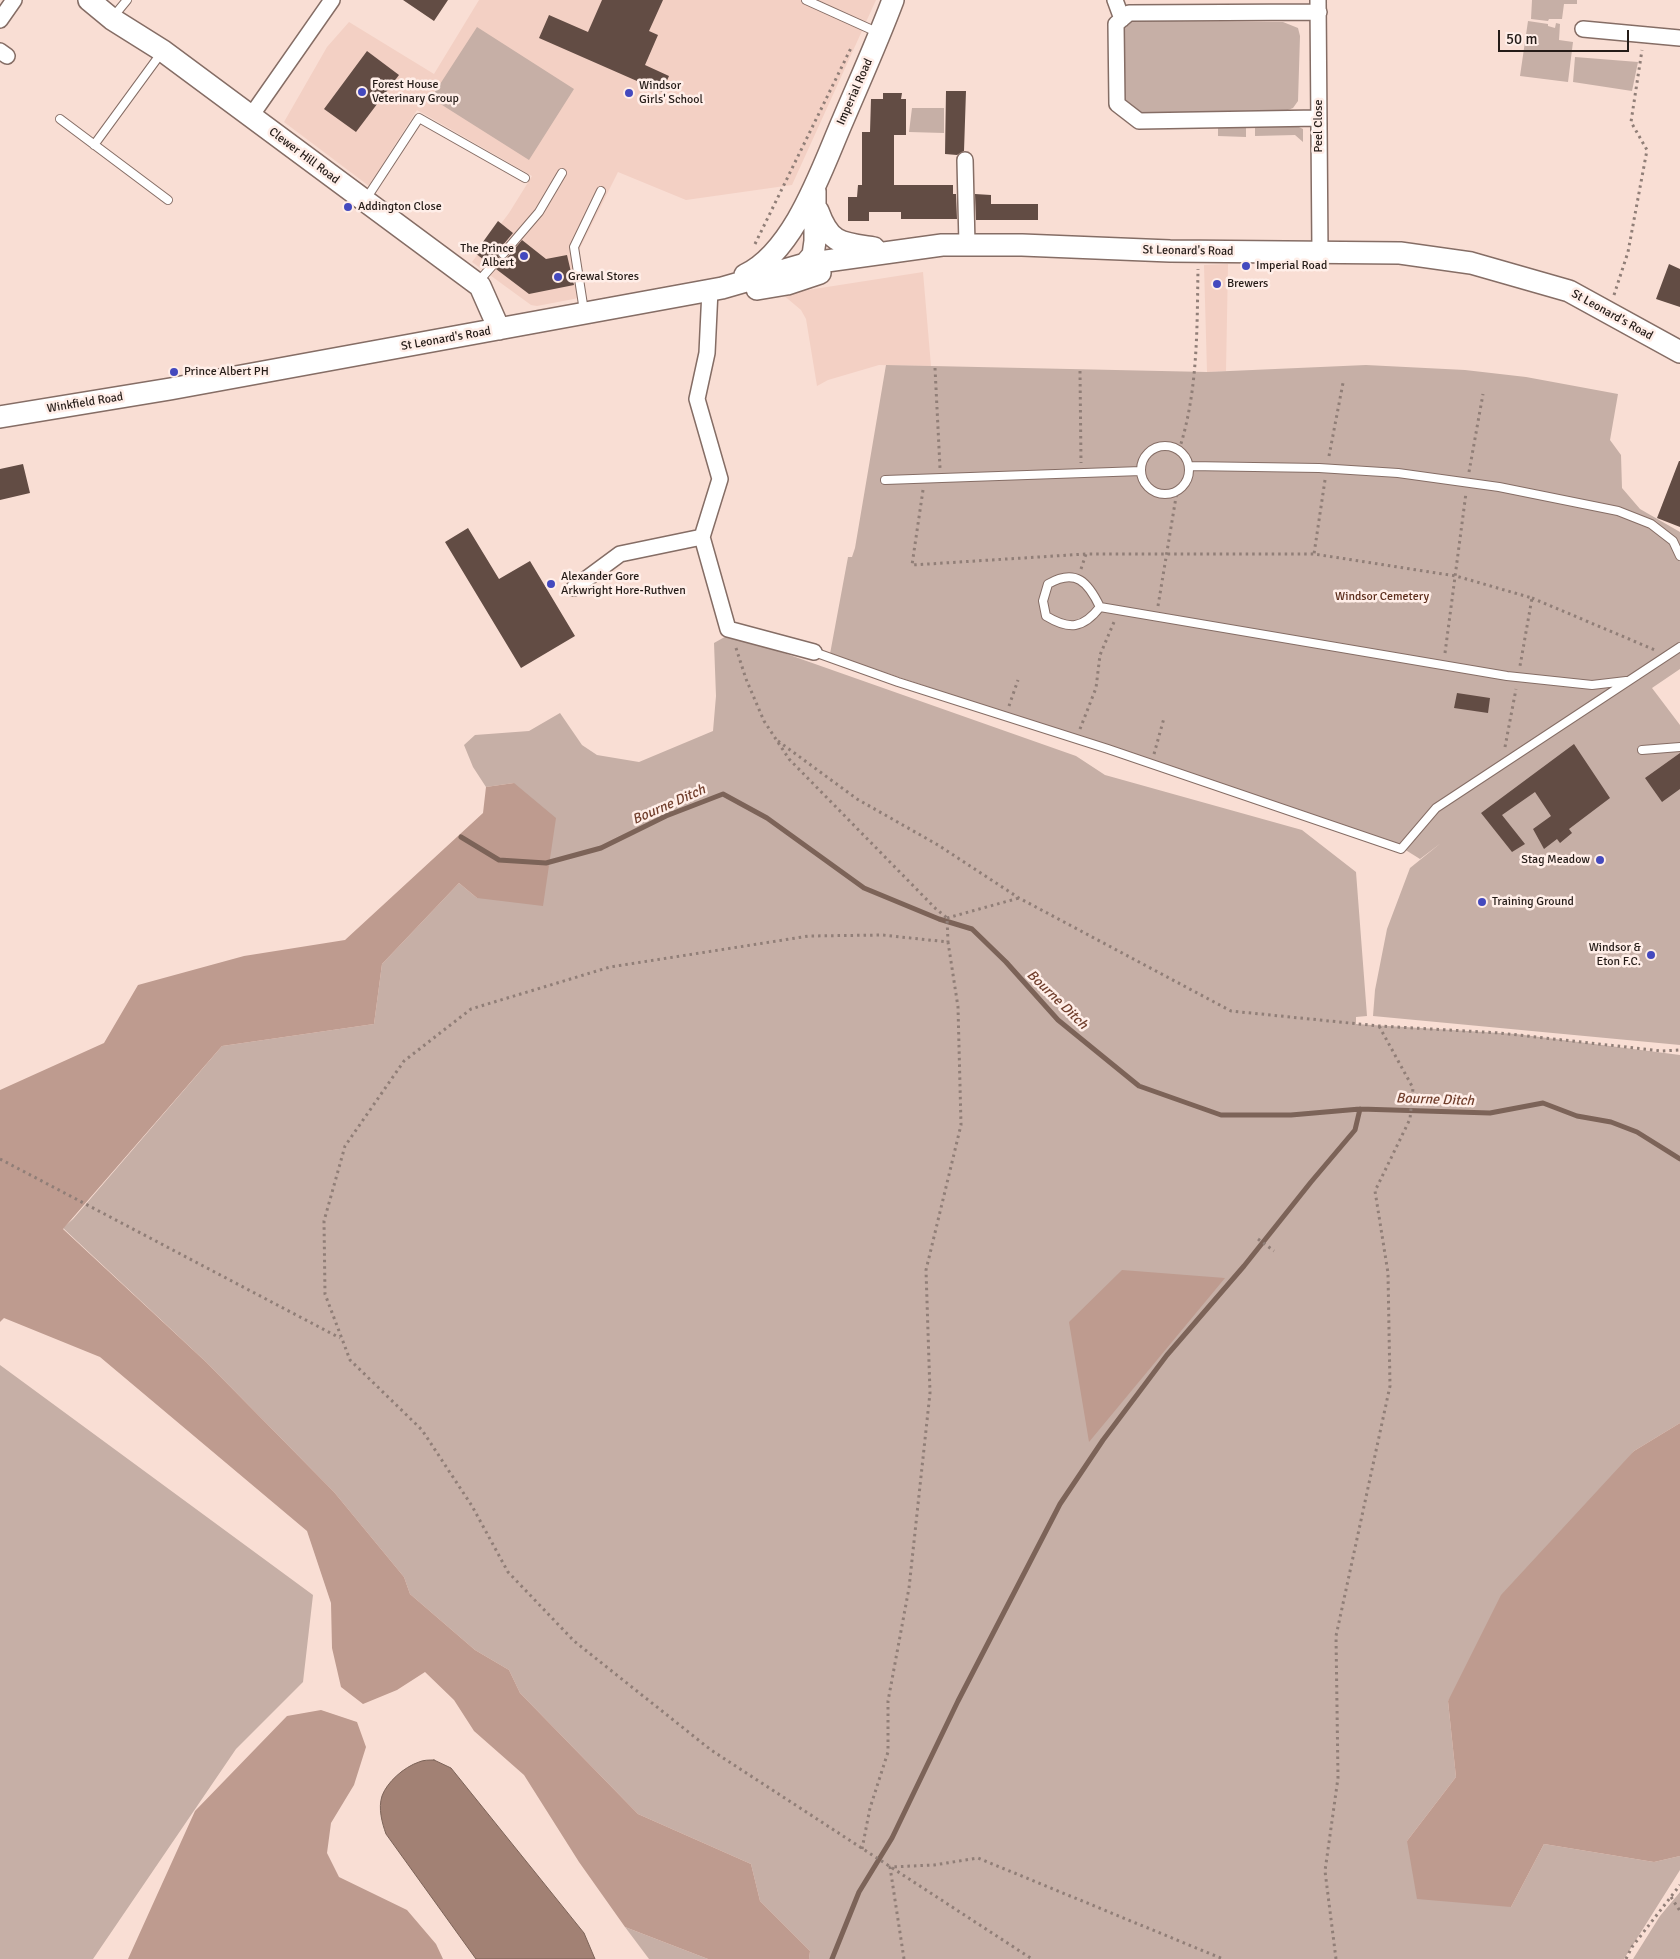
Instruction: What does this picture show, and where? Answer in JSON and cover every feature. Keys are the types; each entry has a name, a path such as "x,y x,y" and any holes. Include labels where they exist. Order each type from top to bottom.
{"main road":[{"name":"Clewer Hill Road","path":"89,0 112,19 163,51 480,286 500,329"},
{"name":"Imperial Road","path":"785,277 794,258 811,199 871,30 893,0"},
{"name":"Imperial Road","path":"785,277 805,264 813,255 815,241 811,199"},
{"name":"Imperial Road","path":"716,289 761,266 783,240 811,199"},
{"path":"811,199 823,225 831,236 844,243 899,252"},
{"name":"St Leonard's Road","path":"805,264 942,245 1022,245 1199,251 1400,253 1471,263 1569,290 1680,352"},
{"name":"St Leonard's Road","path":"170,389 716,289 744,291 785,277 840,267 857,258"},
{"name":"Winkfield Road","path":"0,417 170,389"}],"street":[{"path":"0,20 14,0"},
{"path":"251,116 332,0"},
{"path":"1114,0 1122,19"},
{"path":"1319,6 1129,13 1116,24 1117,104 1139,121 1319,118"},
{"name":"Peel Close","path":"1319,6 1320,252"},
{"path":"1584,29 1680,38"},
{"path":"965,160 967,245"},
{"path":"716,289 707,353 697,399 720,480 702,537 728,629 814,652"},
{"path":"574,588 620,554 702,537"}],"lane":[{"path":"112,19 126,0"},
{"path":"806,0 871,30"},
{"path":"94,145 163,51"},
{"path":"365,201 419,118 525,178"},
{"path":"60,119 168,200"},
{"path":"503,254 539,212 562,173"},
{"path":"584,313 574,246 601,191"},
{"path":"476,284 492,266"},
{"path":"1167,446 1179,450 1185,456 1189,466 1187,480 1177,491 1168,494 1160,493 1150,488 1144,482 1141,471 1144,459 1154,449 1167,446"},
{"path":"1189,466 1327,468 1398,473 1499,487 1618,511 1651,524 1673,541 1680,556"},
{"path":"885,480 1141,471"},
{"path":"1061,577 1077,579 1091,588 1100,607 1091,619 1075,626 1060,624 1046,616 1043,601 1048,584 1061,577"},
{"path":"1100,607 1518,678 1592,685 1628,680"},
{"path":"814,652 898,682 1077,739 1401,849 1436,808 1680,647"},
{"path":"1642,750 1680,747"}],"path":[{"path":"761,266 754,242 871,30"},
{"path":"1608,312 1628,252 1647,150 1631,122 1645,35"},
{"path":"1179,450 1185,430 1197,349 1199,251"},
{"path":"935,368 941,478"},
{"path":"1080,371 1081,473"},
{"path":"1314,554 1342,383"},
{"path":"1443,666 1467,482 1483,394"},
{"path":"925,479 912,565 1086,554 1314,554 1456,576 1532,598 1658,652 1670,654"},
{"path":"1156,616 1177,491"},
{"path":"1077,579 1086,554"},
{"path":"1502,764 1532,598"},
{"path":"1077,739 1096,688 1100,655 1109,630 1121,610"},
{"path":"728,629 764,721 795,765 947,918 948,942 958,1007 961,1125 926,1270 930,1393 910,1578 888,1701 888,1752 870,1808 862,1848"},
{"path":"1005,716 1018,680"},
{"path":"1151,764 1164,718"},
{"path":"778,741 857,799 938,845 1019,898 1231,1011 1379,1026 1500,1033 1662,1051 1680,1050"},
{"path":"947,918 1019,898"},
{"path":"948,942 882,935 809,936 610,966 471,1009 404,1061 345,1146 324,1221 325,1294 350,1360 422,1430 472,1506 508,1572 574,1641 711,1750 1032,1959"},
{"path":"1336,1959 1325,1871 1338,1778 1336,1636 1390,1386 1388,1274 1375,1191 1410,1119 1413,1088 1379,1026"},
{"path":"0,1159 342,1338"},
{"path":"1258,1238 1274,1250"},
{"path":"890,1867 934,1865 978,1858 1223,1959"},
{"path":"890,1867 904,1959"},
{"path":"1626,1959 1632,1947 1680,1885"},
{"path":"1671,1897 1680,1910"}],"shaded area":[{"name":"Windsor Girls' School","path":"479,0 876,0 792,185 686,200 618,172 579,250 576,251 584,297 537,306 531,305 472,262 509,213 532,176 417,110 369,186 284,122 327,47 349,22 434,74"},
{"path":"1228,264 1226,371 1207,372 1204,265"},
{"path":"923,272 931,366 879,365 828,380 817,386 806,319 801,310 782,294"},
{"path":"514,783 556,818 543,906 477,898 459,883 382,964 374,1024 222,1046 63,1229 206,1362 334,1492 404,1577 410,1594 475,1650 509,1670 520,1693 638,1814 751,1864 760,1901 810,1951 809,1959 708,1959 625,1927 579,1862 524,1775 474,1731 454,1700 425,1672 397,1690 363,1704 341,1687 332,1648 331,1603 307,1531 100,1357 4,1318 0,1322 0,1090 104,1043 138,985 244,956 345,940 483,813 486,787"},
{"path":"1122,1270 1225,1278 1089,1442 1069,1322"},
{"path":"1680,1423 1680,1856 1654,1862 1544,1844 1511,1907 1417,1899 1407,1841 1456,1777 1448,1701 1501,1595 1634,1451"},
{"path":"321,1710 357,1722 366,1747 354,1785 331,1823 327,1853 339,1877 407,1910 436,1944 443,1959 128,1959 195,1811 287,1716"},
{"path":"434,1760 451,1768 584,1933 595,1959 476,1959 386,1834 382,1820 380,1805 382,1796 392,1780 413,1764"}],"green space":[{"path":"1532,0 1577,0 1577,4 1564,4 1562,19 1549,19 1548,21 1531,19"},
{"path":"1132,21 1283,22 1298,28 1300,36 1298,101 1293,108 1288,110 1139,113 1123,100 1124,27"},
{"path":"1528,21 1548,24 1548,26 1555,28 1556,23 1560,24 1559,40 1573,42 1568,82 1520,76"},
{"path":"477,27 574,89 529,160 431,98"},
{"path":"1575,57 1638,62 1632,91 1573,82"},
{"path":"912,108 944,108 944,133 909,132"},
{"path":"1255,124 1295,125 1303,129 1303,142 1295,135 1255,136"},
{"path":"1218,125 1246,125 1246,137 1218,136"},
{"name":"Windsor Cemetery","path":"886,365 1207,372 1366,365 1465,370 1526,377 1618,394 1610,440 1621,455 1622,488 1640,509 1680,532 1680,669 1652,688 1680,725 1680,1045 1373,1016 1375,990 1387,929 1410,868 1441,843 1420,859 1404,849 1355,830 830,654 848,557 852,557 855,548"},
{"path":"730,634 1076,756 1105,775 1302,830 1356,872 1367,1016 1356,1017 1356,1024 1516,1034 1680,1055 1680,1423 1634,1451 1448,1701 1456,1777 1407,1841 1511,1907 1544,1844 1654,1862 1680,1856 1680,1870 1624,1959 809,1959 810,1951 760,1901 751,1864 638,1814 520,1693 509,1670 475,1650 410,1594 404,1577 334,1492 206,1362 63,1228 73,1219 222,1046 374,1024 382,964 459,883 477,898 514,783 486,787 473,767 464,745 475,735 529,731 560,713 582,745 597,755 639,762 713,731 716,696 714,643"},
{"path":"0,1365 313,1595 303,1682 236,1749 93,1959 0,1959"},
{"path":"1680,1892 1680,1959 1633,1959 1660,1916"},
{"path":"625,1927 708,1959 649,1959"}],"building":[{"path":"403,0 448,0 434,21"},
{"name":"Windsor Girls' School","path":"602,0 663,0 649,31 658,35 645,65 669,76 662,92 539,38 549,15 588,32"},
{"name":"Forest House Veterinary Group","path":"367,51 399,75 356,132 324,109"},
{"path":"946,91 966,91 964,151 957,155 945,154"},
{"path":"883,93 902,93 901,99 906,99 906,135 894,135 894,185 953,185 953,194 956,194 957,219 901,219 901,212 869,212 869,221 848,221 848,197 857,197 858,185 862,185 862,132 870,132 871,99 883,99"},
{"path":"975,194 991,195 991,204 1038,204 1038,220 976,220"},
{"name":"The Prince Albert","path":"498,221 513,233 498,251 500,259 507,258 522,240 546,259 567,255 574,285 529,294 496,269 497,265 495,262 491,261 488,263 475,253"},
{"path":"1669,264 1680,269 1680,307 1656,299"},
{"path":"1680,461 1680,527 1657,518"},
{"path":"23,464 30,493 0,500 0,469"},
{"path":"468,528 499,579 530,561 575,636 521,668 445,542"},
{"path":"1457,693 1490,698 1488,713 1454,708"},
{"path":"1574,744 1610,798 1569,829 1572,833 1560,843 1557,839 1544,849 1533,829 1551,816 1535,792 1502,815 1525,844 1512,852 1481,813"},
{"path":"1680,753 1680,789 1662,802 1645,778"}],"waterway":[{"name":"Bourne Ditch","path":"461,837 499,860 546,863 601,848 666,816 723,794 767,818 864,888 939,919 972,929 1006,962 1058,1020 1139,1086 1221,1115 1291,1115 1360,1109 1490,1113 1543,1103 1577,1116 1611,1122 1637,1132 1680,1159"},
{"path":"832,1959 859,1892 892,1838 958,1701 1060,1504 1103,1440 1167,1355 1244,1266 1355,1130 1360,1109"}],"place":[{"name":"Forest House Veterinary Group","path":"362,92"},
{"name":"Windsor Girls' School","path":"629,93"},
{"name":"Addington Close","path":"348,207"},
{"name":"The Prince Albert","path":"524,256"},
{"name":"Imperial Road","path":"1246,266"},
{"name":"Grewal Stores","path":"558,277"},
{"name":"Brewers","path":"1217,284"},
{"name":"Prince Albert PH","path":"174,372"},
{"name":"Alexander Gore Arkwright Hore-Ruthven","path":"551,584"},
{"name":"Stag Meadow","path":"1600,860"},
{"name":"Training Ground","path":"1482,902"},
{"name":"Windsor & Eton F.C.","path":"1651,955"}]}
